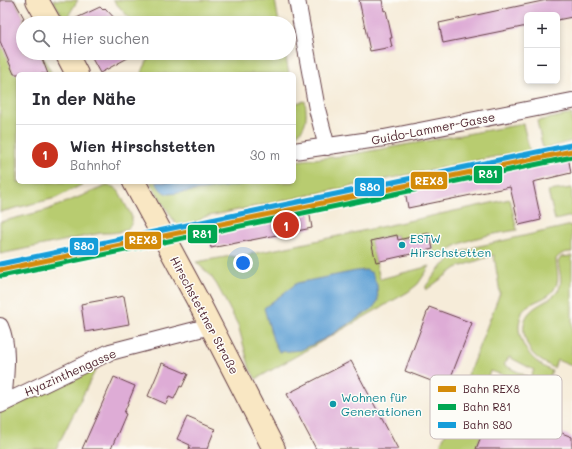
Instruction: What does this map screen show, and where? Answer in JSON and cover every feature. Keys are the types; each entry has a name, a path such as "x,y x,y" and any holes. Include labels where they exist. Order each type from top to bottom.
{"main road":[{"path":"37,0 46,16"},
{"path":"70,60 76,72"},
{"name":"Hirschstettner Straße","path":"135,184 211,326 274,449"}],"street":[{"path":"296,0 317,109 327,147"},
{"name":"Guido-Lammer-Gasse","path":"296,151 452,126 572,101"},
{"path":"0,326 4,333 6,369 2,404"},
{"name":"Hyazinthengasse","path":"2,404 110,352 211,326"}],"green space":[{"path":"0,0 15,0 23,16 16,16 16,60 45,60 51,72 16,72 16,184 83,184 56,198 0,212"},
{"path":"53,0 78,0 68,16 62,16"},
{"path":"113,0 275,0 278,16 128,16"},
{"path":"148,60 286,60 289,72 142,72"},
{"path":"305,101 306,121 296,135 296,103"},
{"path":"572,114 572,141 543,149 537,121"},
{"path":"523,124 530,152 513,156 508,154 204,217 199,221 177,226 151,184 296,184 296,161 342,156"},
{"path":"106,186 113,187 118,191 131,214 131,223 125,230 121,232 101,233 0,254 0,222 47,210"},
{"path":"572,188 572,216 555,220 548,191"},
{"path":"510,199 517,230 475,238 447,251 439,258 435,257 429,233 398,240 397,235 371,241 380,279 430,266 418,284 408,292 256,379 250,369 238,325 217,285 210,275 196,262 231,256 235,257 292,246"},
{"path":"572,225 572,252 563,253 556,259 558,276 556,286 550,294 524,309 521,314 519,324 521,340 528,353 545,368 552,371 550,375 532,375 534,370 509,357 504,365 524,375 504,375 490,371 489,375 468,375 500,293 494,255 456,268 426,290 426,286 439,269 458,253 475,247"},
{"path":"572,256 572,366 557,360 554,368 533,354 525,339 524,327 530,312 553,296 559,289 561,282 558,262 561,257"},
{"path":"94,364 95,371 56,449 0,449 0,411"},
{"path":"443,439 480,439 476,449 439,449"}],"water":[{"path":"157,184 245,184 169,194 164,193"},
{"path":"366,270 372,273 377,285 378,301 372,309 326,338 301,350 279,352 273,340 264,308 297,283"}],"building":[{"path":"0,0 14,0 23,16 16,16 16,60 43,60 47,72 16,72 16,74 14,74 0,41"},
{"path":"359,0 382,0 384,11 386,10 392,38 390,38 392,47 370,51"},
{"path":"547,0 572,0 572,17 560,19 560,12 524,12 524,27 443,43 439,23"},
{"path":"100,7 103,10 105,8 112,16 81,16"},
{"path":"93,60 124,60 102,72 99,72"},
{"path":"568,156 571,173 533,182 541,220 519,225 510,187 408,208 405,190"},
{"path":"309,210 312,228 211,248 208,231"},
{"name":"ESTW Hirschstetten","path":"429,233 433,249 376,262 371,241 397,235 398,240"},
{"path":"124,296 129,324 85,332 81,304"},
{"name":"Wohnen für Generationen","path":"429,307 472,323 452,375 430,375 430,381 405,371"},
{"name":"Wohnen für Generationen","path":"351,361 398,449 316,449 287,394"},
{"path":"162,363 188,374 174,399 169,397 166,404 148,396"},
{"path":"114,377 135,386 124,413 126,414 111,449 82,449"},
{"path":"187,417 215,429 207,449 189,449 190,445 177,439"},
{"path":"562,433 572,437 572,449 476,449 480,439 562,439"}],"rail line":[{"name":"S80","path":"0,264 571,145"},
{"name":"REX8","path":"0,270 572,151"},
{"name":"R81","path":"1,276 572,157"}],"place":[{"name":"Wien Hirschstetten","path":"286,225"},
{"name":"ESTW Hirschstetten","path":"402,245"},
{"name":"Wohnen für Generationen","path":"333,404"}]}
